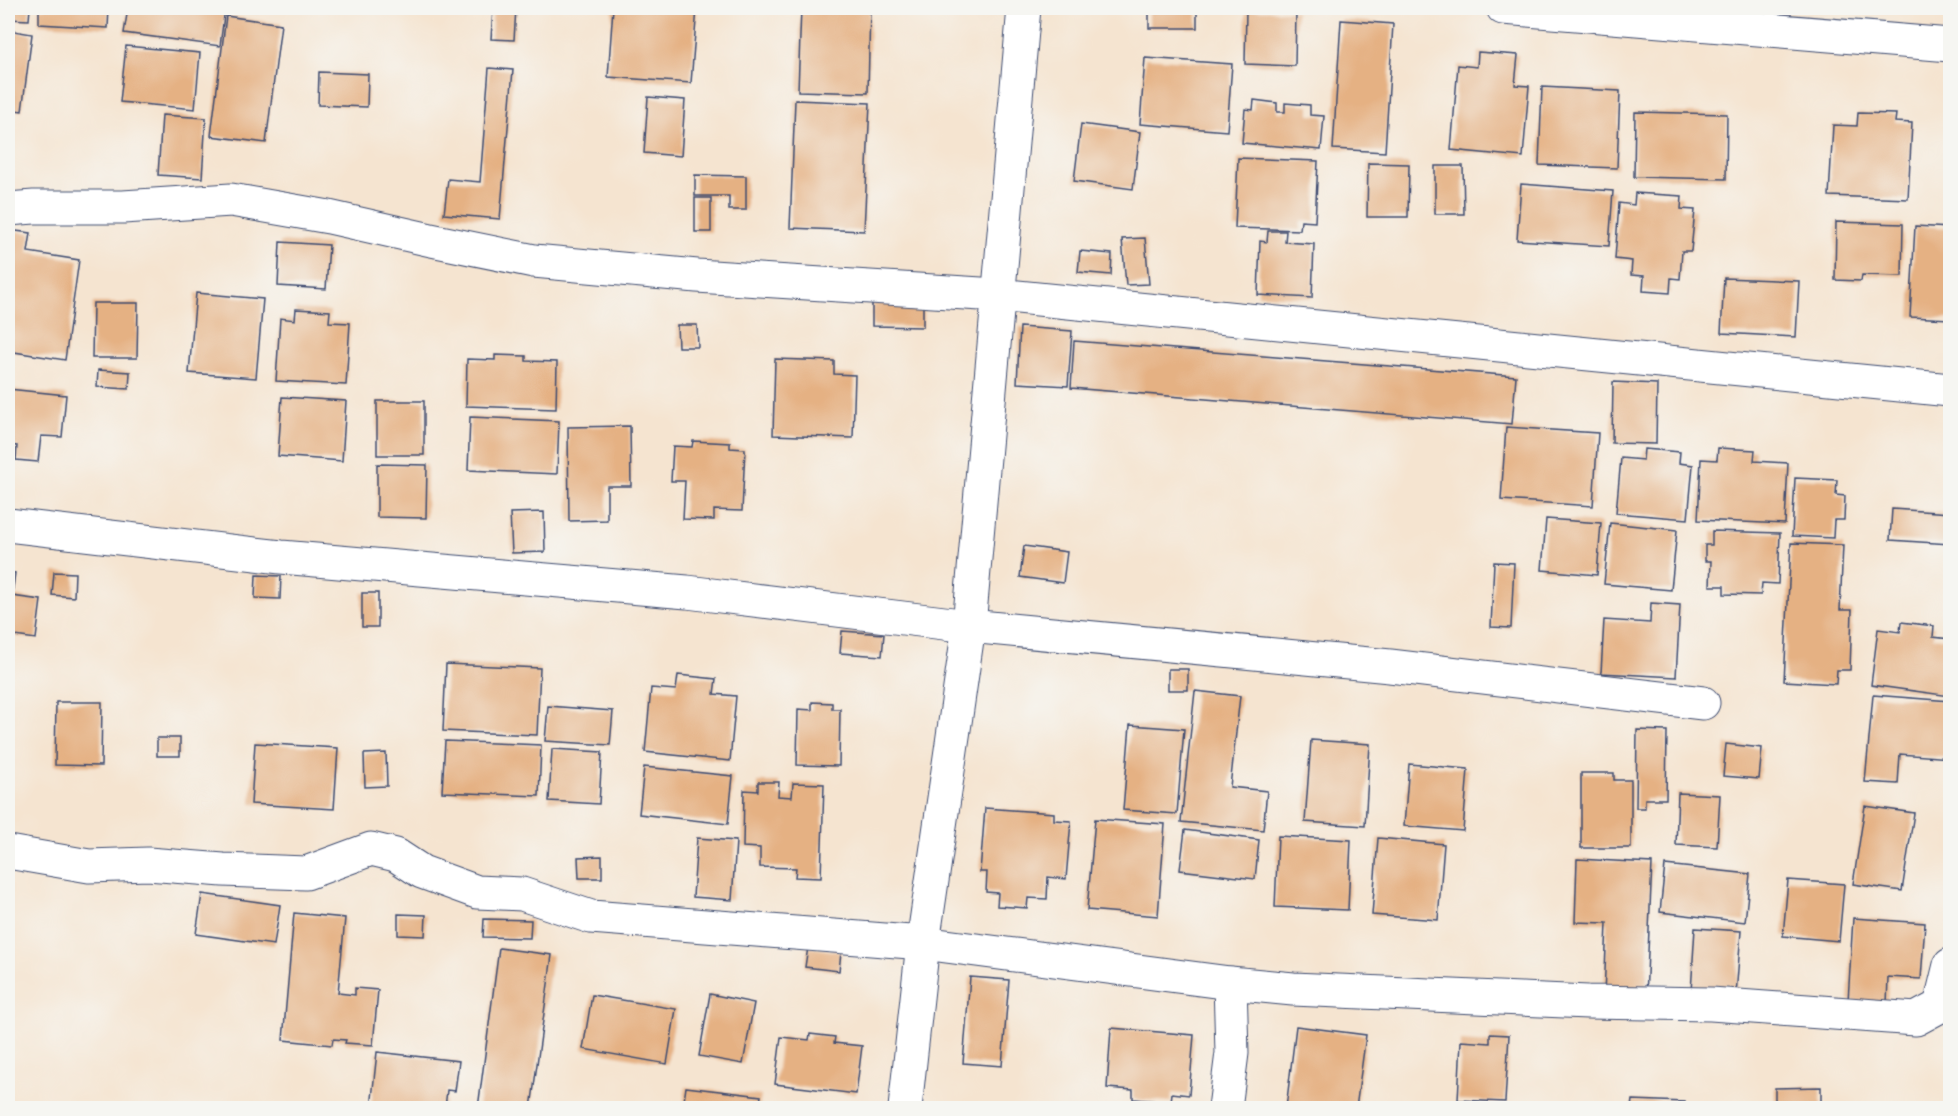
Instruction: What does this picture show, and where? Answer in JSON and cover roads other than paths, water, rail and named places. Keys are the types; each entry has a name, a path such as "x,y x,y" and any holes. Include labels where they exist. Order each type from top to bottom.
{"street":[{"path":"905,1108 922,943 969,626 1024,8"},
{"path":"1503,8 1950,45"},
{"path":"8,209 123,207 231,200 328,217 534,261 697,276 997,295 1950,390"},
{"path":"8,525 281,557 687,592 969,626 1390,666 1703,703"},
{"path":"8,852 89,866 148,864 306,873 371,849 396,855 422,872 477,892 522,894 591,917 922,943 1293,989 1576,1002 1712,1004 1916,1019 1940,1006 1950,964"},
{"path":"1225,1108 1232,1053 1230,983"}]}
